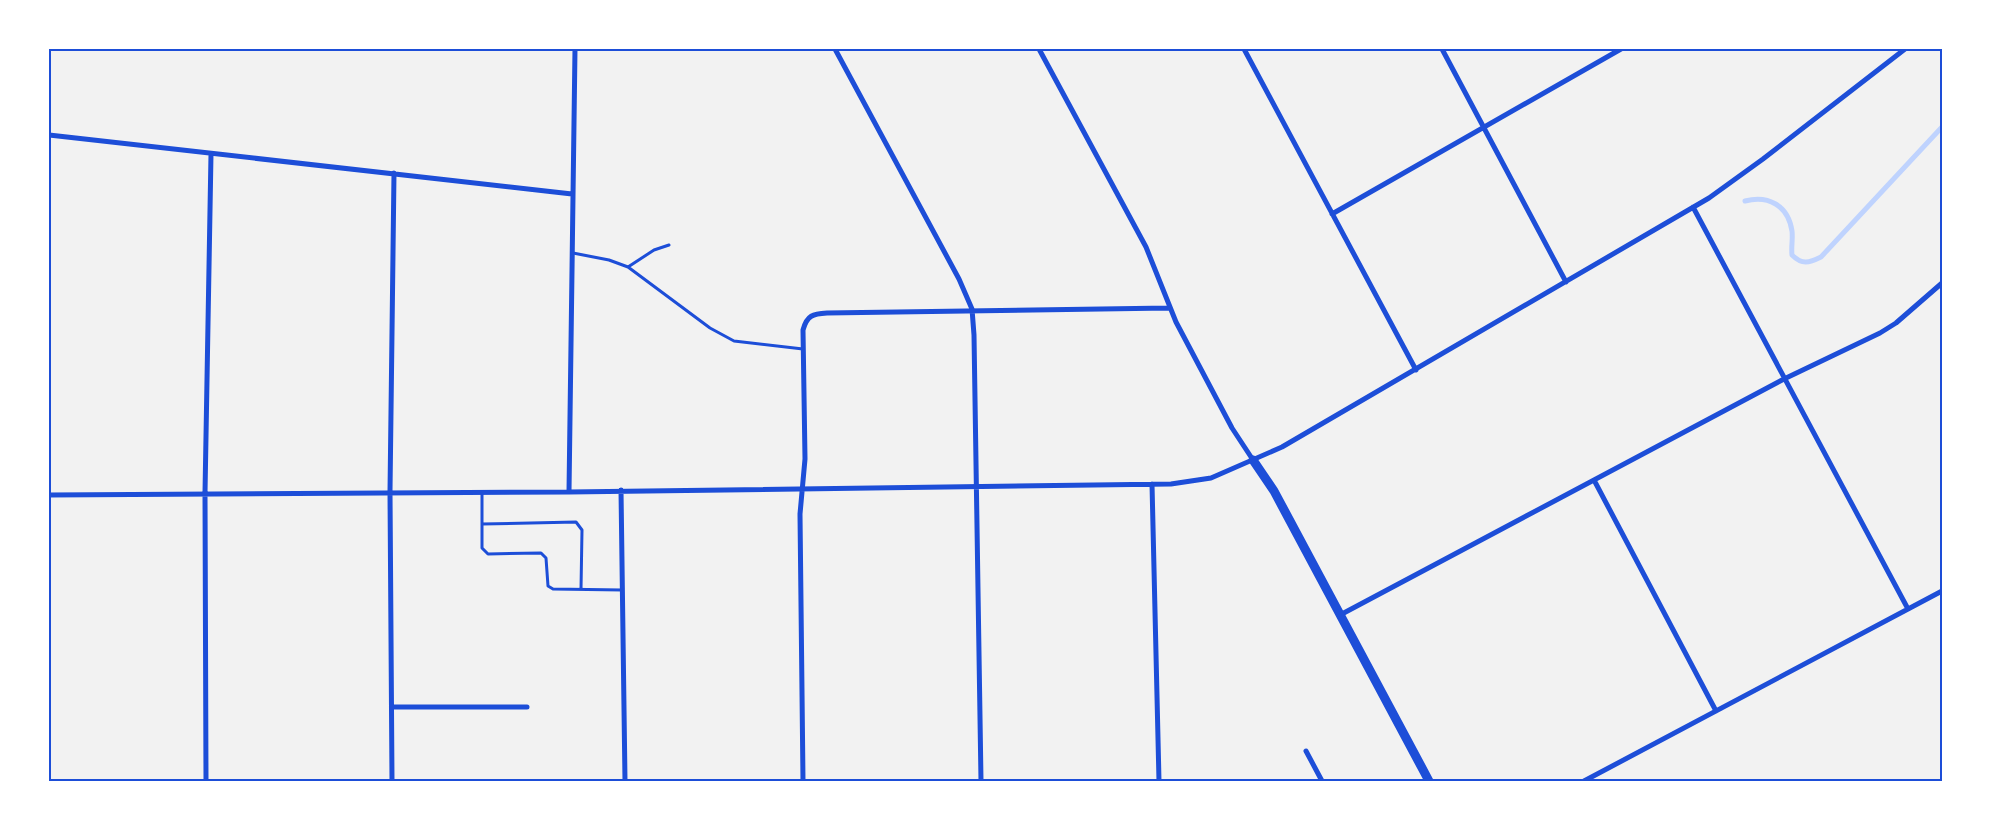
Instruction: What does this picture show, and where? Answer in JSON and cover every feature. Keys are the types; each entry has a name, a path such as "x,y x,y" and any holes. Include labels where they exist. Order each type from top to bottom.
{"street":[{"path":"570,492 575,49"},
{"path":"835,49 959,279 972,309 978,486 981,781"},
{"path":"1039,49 1146,247 1170,308 1232,428 1274,490 1429,781"},
{"path":"1244,49 1416,370"},
{"path":"1442,49 1566,282"},
{"path":"1332,214 1621,49"},
{"path":"49,495 482,493 1195,482 1211,478 1282,447 1693,207 1764,160 1905,49"},
{"path":"49,135 572,194"},
{"path":"206,781 205,493 211,154"},
{"path":"392,781 390,492 394,173"},
{"path":"1693,207 1908,610"},
{"path":"1339,615 1784,379 1896,323 1942,283"},
{"path":"803,781 800,514 806,459 803,330 806,320 812,314 827,312 1170,308"},
{"path":"1594,480 1716,711"},
{"path":"1152,484 1159,781"},
{"path":"622,490 625,781"},
{"path":"1584,781 1942,591"},
{"path":"392,708 527,707"},
{"path":"1306,751 1322,781"}],"lane":[{"path":"628,267 654,250 669,245"},
{"path":"573,253 609,260 628,267 710,328 734,341 803,349"},
{"path":"482,493 482,548 488,554 540,553 546,558 548,586 553,589 622,590"},
{"path":"482,524 576,522 582,530 581,589"}],"waterway":[{"path":"1745,201 1769,201 1781,208 1790,222 1792,255 1802,262 1813,261 1821,257 1942,127"}]}
